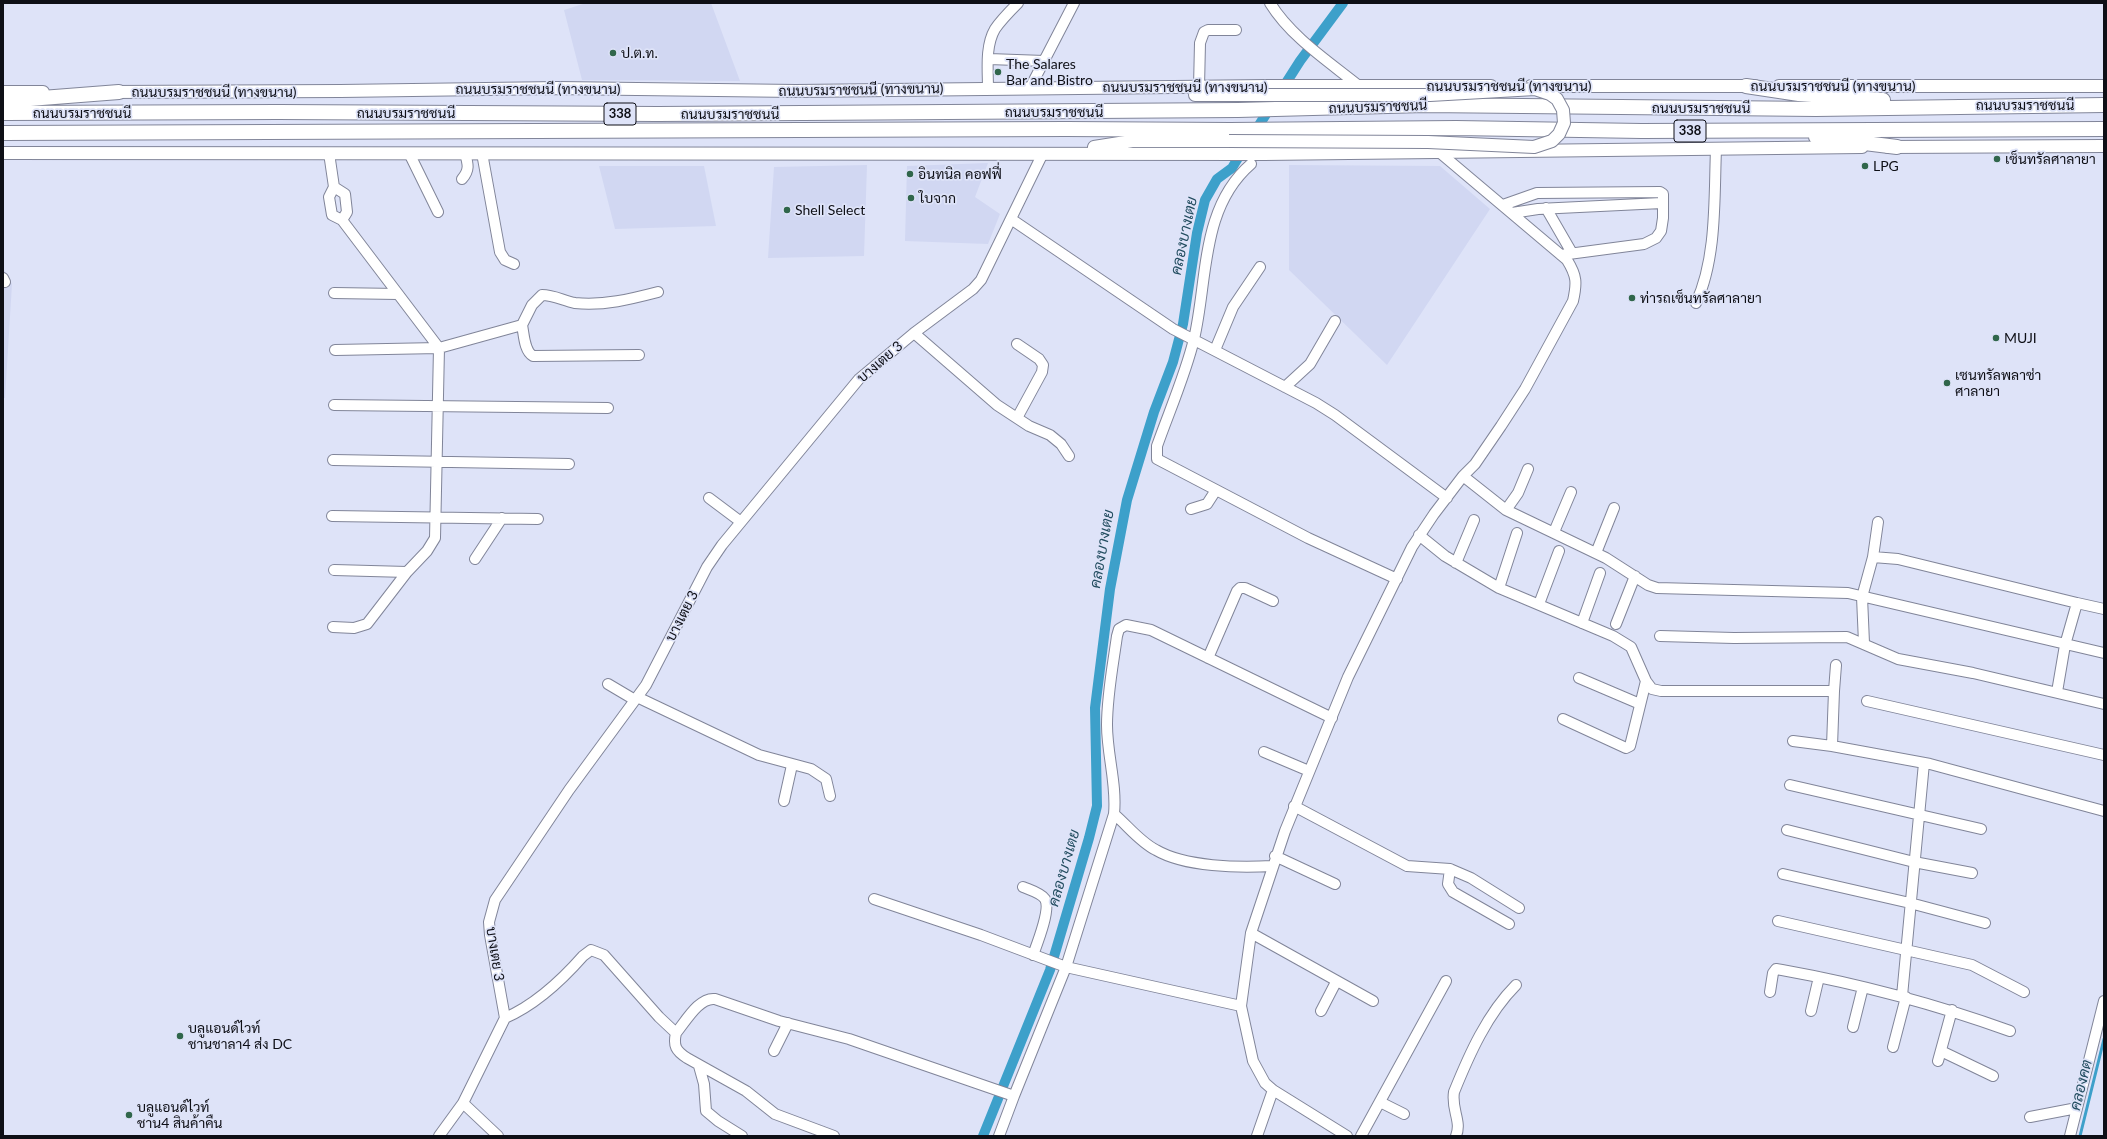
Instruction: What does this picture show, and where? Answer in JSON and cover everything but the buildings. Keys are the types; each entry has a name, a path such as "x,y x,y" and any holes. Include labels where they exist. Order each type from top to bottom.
{"highway":[{"path":"1746,86 1798,94 1848,96 1940,106"},
{"path":"3,101 119,92"},
{"name":"ถนนบรมราชชนนี","path":"3,113 278,112 658,114 1238,110 1425,105 1808,109 1940,106 2104,105"},
{"name":"ถนนบรมราชชนนี","path":"3,133 1066,129 1229,136 1276,130 1456,128 1642,131 2104,129"},
{"path":"1767,130 1897,147"}],"main road":[{"name":"ถนนบรมราชชนนี (ทางขนาน)","path":"3,92 558,88 789,91 1268,86 2104,86"},
{"path":"1025,88 1089,95 1430,95 1535,89 1550,94 1557,99 1563,110 1564,123 1559,134 1552,141 1534,147 1229,136 1132,141 1048,153"},
{"name":"338","path":"3,153 1264,154 2104,146"}],"street":[{"path":"988,89 990,44 995,29 1018,3"},
{"path":"1025,88 1044,61 1074,3"},
{"path":"1270,3 1282,20 1303,40 1359,86"},
{"path":"1199,87 1200,43 1204,32 1208,30 1236,30"},
{"path":"989,59 1044,61"},
{"path":"1696,303 1707,273 1712,233 1716,149"},
{"path":"1346,1136 1273,1090 1265,1083 1253,1060 1241,1006 1251,933 1273,861 1294,806 1310,771 1348,677 1396,579 1419,535 1463,476 1475,464 1525,389 1573,301 1576,288 1575,273 1561,255 1439,152"},
{"path":"329,153 334,187 329,197 332,215 342,220 439,348 435,518 434,538 432,545 407,572 366,624 354,628 333,627"},
{"path":"409,153 438,212"},
{"path":"462,179 467,174 468,168 465,153"},
{"path":"482,153 500,252 505,260 514,264"},
{"name":"บางเตย 3","path":"505,1018 490,928 491,911 495,900 569,790 636,698 656,667 706,567 741,522 859,379 914,333 973,289 986,272 1011,219 1048,153"},
{"path":"1251,164 1237,179 1214,218 1191,338 1157,446 1157,459 1308,538 1396,579"},
{"path":"334,187 345,194 347,212 342,220"},
{"path":"1503,205 1537,193 1660,192 1662,194 1662,225 1656,238 1644,244 1561,255"},
{"path":"1599,206 1600,193"},
{"path":"1512,213 1546,208 1662,203"},
{"path":"1546,208 1572,253"},
{"path":"1011,219 1173,329 1286,387 1335,415 1447,498"},
{"path":"1215,350 1233,307 1260,267"},
{"path":"639,355 533,356 526,348 522,325 532,305 542,296 550,295 576,303 597,303 618,302 658,292"},
{"path":"334,293 398,294"},
{"path":"1286,387 1310,364 1335,321"},
{"path":"335,350 439,348 522,325"},
{"path":"914,333 997,405 1016,418 1050,435 1061,444 1069,456"},
{"path":"1016,418 1042,372 1043,365 1040,359 1017,344"},
{"path":"334,405 608,408"},
{"path":"333,460 569,464"},
{"path":"1506,510 1518,493 1528,469"},
{"path":"1463,476 1506,510 1596,553 1648,585 1663,589 1848,593 1862,597 1879,599 1906,608 2104,654"},
{"path":"1191,510 1208,504 1216,490"},
{"path":"1554,532 1571,492"},
{"path":"709,498 741,522"},
{"path":"1596,553 1614,508"},
{"path":"332,516 538,519"},
{"path":"475,559 502,518"},
{"path":"1456,563 1474,520"},
{"path":"1864,644 1862,597 1873,557 1878,522"},
{"path":"1499,588 1517,533"},
{"path":"1419,535 1445,556 1499,588 1613,636 1631,647 1646,681 1652,689 1661,691 1834,692"},
{"path":"1539,604 1559,551"},
{"path":"1873,557 1898,559 2104,609"},
{"path":"334,570 407,572"},
{"path":"1582,623 1600,573"},
{"path":"1616,624 1635,576"},
{"path":"1208,658 1237,591 1240,588 1245,588 1273,601"},
{"path":"2057,692 2066,644 2077,603"},
{"path":"999,1136 1011,1095 1063,966 1114,814 1115,793 1107,727 1108,704 1117,636 1122,626 1130,624 1151,630 1332,718"},
{"path":"1660,636 1734,638 1847,637 1898,659 2057,692 2104,704"},
{"path":"1832,746 1836,665"},
{"path":"1579,678 1640,704"},
{"path":"1563,719 1626,748 1630,746 1646,681"},
{"path":"608,684 759,755 811,769 821,774 826,779 830,796"},
{"path":"1867,701 2104,754"},
{"path":"1793,741 1832,746 1924,763 2104,811"},
{"path":"1264,752 1310,771"},
{"path":"1893,1047 1904,996 1910,903 1924,763"},
{"path":"784,800 792,765"},
{"path":"1790,785 1981,829"},
{"path":"1294,806 1407,866 1450,868 1471,878 1519,908"},
{"path":"1114,814 1156,851 1178,858 1223,867 1273,861 1335,884"},
{"path":"1787,830 1914,862 1972,873"},
{"path":"1450,868 1448,884 1453,892 1509,924"},
{"path":"1783,874 1910,903 1985,923"},
{"path":"1023,887 1041,895 1046,900 1047,910 1033,955"},
{"path":"874,899 1063,966 1241,1006"},
{"path":"1778,922 1972,965 2024,992"},
{"path":"1251,933 1336,982 1373,1001"},
{"path":"439,1136 463,1103 505,1018 522,1011 537,1000 591,950 596,950 604,955 659,1018 676,1033"},
{"path":"1770,992 1773,973 1776,969 1904,996 1952,1010 2010,1031"},
{"path":"1811,1011 1819,977"},
{"path":"1361,1136 1446,981"},
{"path":"1321,1011 1336,982"},
{"path":"1456,1136 1459,1124 1452,1102 1456,1087 1500,1002 1516,985"},
{"path":"1853,1027 1864,987"},
{"path":"834,1136 775,1114 746,1091 699,1066 677,1052 674,1042 676,1033 702,1003 709,998 788,1023 849,1039 1011,1095"},
{"path":"2070,1136 2104,1001"},
{"path":"1938,1061 1952,1010"},
{"path":"774,1051 788,1023"},
{"path":"1941,1051 1993,1076"},
{"path":"699,1066 704,1084 706,1111 718,1121 742,1136"},
{"path":"1257,1136 1273,1090"},
{"path":"1380,1102 1404,1114"},
{"path":"463,1103 498,1136"},
{"path":"2030,1117 2077,1108"}],"shaded area":[{"path":"586,3 711,3 740,81 582,80 564,10"},
{"path":"988,163 975,197 1000,214 988,244 905,241 907,166"},
{"path":"867,165 864,256 768,258 774,167"},
{"path":"1289,165 1440,166 1490,209 1387,365 1289,270"},
{"path":"599,166 704,166 716,226 615,229"},
{"path":"3,268 12,284 5,398 3,398"}],"waterway":[{"name":"คลองบางเตย","path":"1254,133 1300,61 1343,3"},
{"name":"คลองบางเตย","path":"983,1136 1050,970 1089,838 1097,806 1095,708 1110,589 1127,500 1154,412 1173,362 1183,324 1197,233 1205,200 1217,179 1232,168 1244,148"},
{"name":"คลองคต","path":"2080,1136 2104,1039"}],"place":[{"name":"ป.ต.ท.","path":"613,53"},
{"name":"The Salares Bar and Bistro","path":"998,72"},
{"name":"เซ็นทรัลศาลายา","path":"1997,159"},
{"name":"LPG","path":"1865,166"},
{"name":"อินทนิล คอฟฟี่","path":"910,174"},
{"name":"ใบจาก","path":"911,198"},
{"name":"Shell Select","path":"787,210"},
{"name":"ท่ารถเซ็นทรัลศาลายา","path":"1632,298"},
{"name":"MUJI","path":"1996,338"},
{"name":"เซนทรัลพลาซ่า ศาลายา","path":"1947,383"},
{"name":"บลูแอนด์ไวท์ ชานชาลา4 ส่ง DC","path":"180,1036"},
{"name":"บลูแอนด์ไวท์ ชาน4 สินค้าคืน","path":"129,1115"}]}
